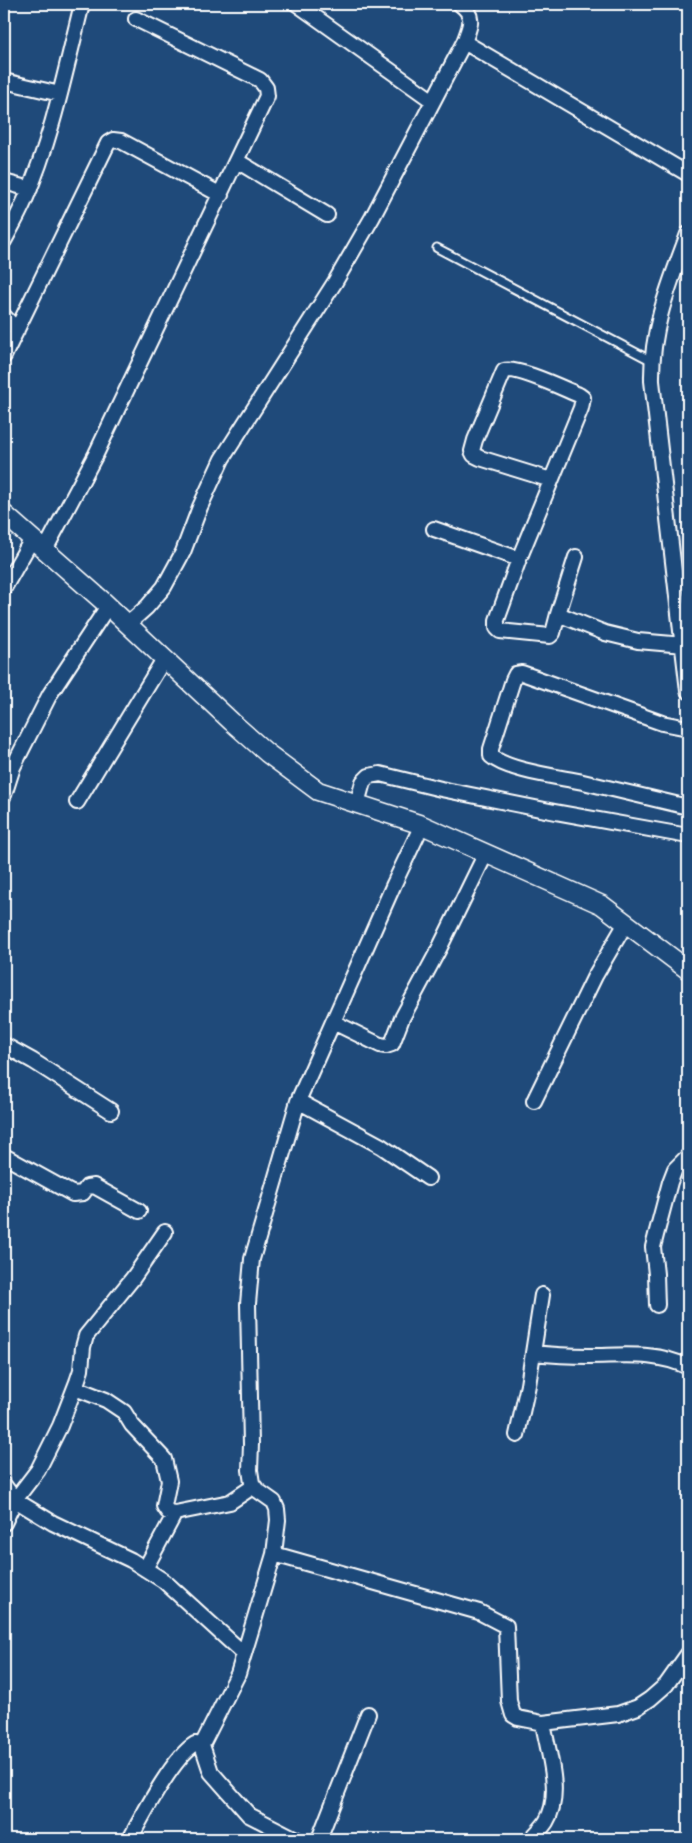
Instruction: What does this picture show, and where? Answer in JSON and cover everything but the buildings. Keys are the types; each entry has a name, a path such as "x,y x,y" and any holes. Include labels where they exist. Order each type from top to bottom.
{"street":[{"path":"4,241 30,189 60,94 82,4"},
{"path":"297,4 433,101"},
{"path":"138,615 164,587 183,552 200,507 222,459 335,282 372,218 464,42 471,23 469,12 460,4"},
{"path":"4,588 38,544 96,454 267,96 266,88 260,80 136,19"},
{"path":"464,42 688,174"},
{"path":"4,81 60,94"},
{"path":"4,356 108,143 113,140 121,141 220,195"},
{"path":"237,161 327,215"},
{"path":"4,182 30,189"},
{"path":"688,234 661,310 652,361 652,381 688,691"},
{"path":"4,316 17,330"},
{"path":"551,480 480,458 474,455 472,451 504,371 524,374 583,398 581,408 519,559 497,620 497,628 500,631 550,636 553,633 576,557"},
{"path":"4,514 108,606 138,615 164,659 267,753 318,791 360,792 422,825 602,905 688,970"},
{"path":"434,529 519,559"},
{"path":"4,795 14,768 50,694 108,606"},
{"path":"558,614 605,633 638,641 684,645"},
{"path":"76,802 164,659"},
{"path":"688,728 654,720 522,673 516,674 513,680 491,749 491,756 503,763 549,776 582,782 688,808"},
{"path":"360,792 369,776 380,774 536,809 688,836"},
{"path":"296,1839 249,1815 211,1772 202,1745 238,1674 274,1554 278,1520 274,1502 256,1490 250,1470 248,1304 252,1259 298,1101 422,825"},
{"path":"333,1022 380,1045 392,1044 402,1018 440,947 486,853"},
{"path":"534,1101 595,976 626,923"},
{"path":"4,1045 33,1061 111,1111"},
{"path":"298,1101 381,1146 428,1178"},
{"path":"4,1156 73,1194 78,1195 83,1193 87,1187 94,1186 139,1211"},
{"path":"656,1305 654,1247 656,1235 675,1169 688,1156"},
{"path":"4,1523 15,1500 38,1470 60,1426 81,1370 86,1336 134,1278 165,1232"},
{"path":"517,1435 534,1353 542,1295"},
{"path":"534,1353 564,1356 637,1355 664,1358 688,1367"},
{"path":"75,1388 106,1400 124,1412 132,1425 164,1459 169,1481 164,1506 168,1512 175,1513 230,1502 254,1486"},
{"path":"4,1485 15,1500 53,1523 92,1541 164,1581 244,1654"},
{"path":"145,1569 175,1513"},
{"path":"274,1554 479,1612 506,1626 509,1700 513,1715 518,1718 543,1723 618,1714 638,1707 666,1685 688,1654"},
{"path":"319,1839 368,1714"},
{"path":"531,1839 547,1821 553,1801 552,1773 543,1723"},
{"path":"130,1839 143,1814 179,1758 188,1748 195,1744 202,1745"}],"lane":[{"path":"437,248 652,361"}]}
